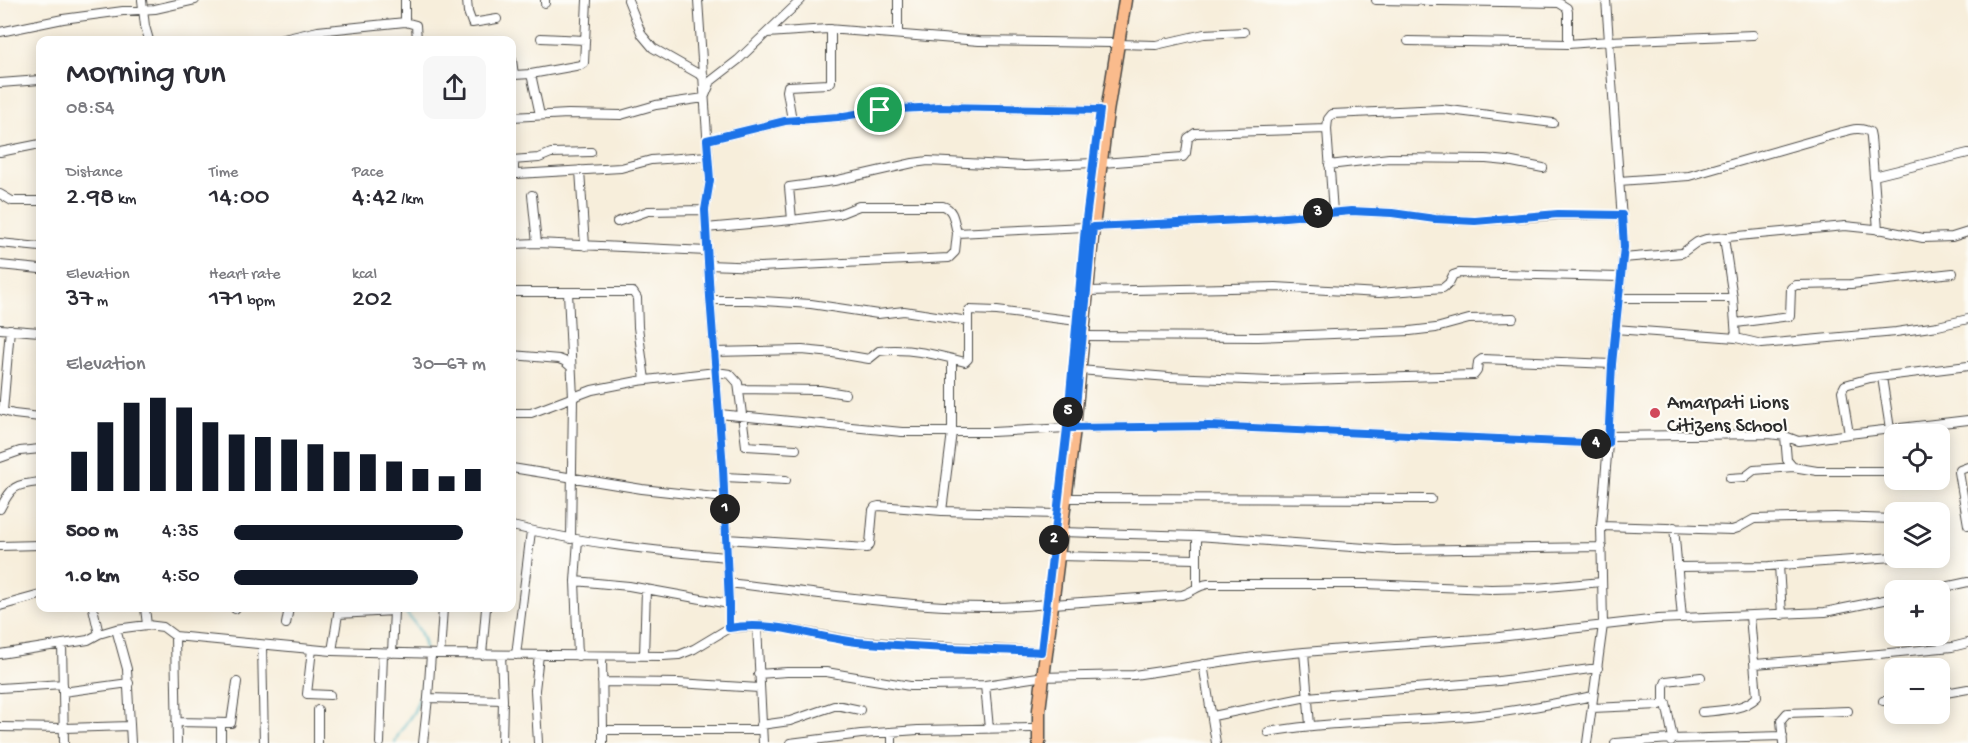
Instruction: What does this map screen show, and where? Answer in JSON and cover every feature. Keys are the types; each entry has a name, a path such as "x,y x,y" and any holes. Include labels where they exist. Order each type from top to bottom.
{"main road":[{"path":"1039,743 1041,652 1059,556 1066,498 1077,321 1114,44 1117,0"},
{"path":"1098,163 1100,110 1125,0"},
{"path":"1032,743 1031,728 1041,677 1050,604 1057,514 1083,336 1089,227"}],"street":[{"path":"142,0 148,36"},
{"path":"0,32 63,19 123,10 155,9 195,0"},
{"path":"405,0 415,36"},
{"path":"467,0 472,23 497,19"},
{"path":"516,75 583,64 585,61 587,0"},
{"path":"628,0 646,42 704,77"},
{"path":"698,0 710,180 705,210 707,251 724,477 729,628"},
{"path":"704,98 711,81 738,60 801,0"},
{"path":"898,0 898,34"},
{"path":"1376,0 1559,3 1568,12 1568,44"},
{"path":"1587,743 1603,625 1601,526 1612,364 1623,258 1622,215 1605,0"},
{"path":"310,36 410,23"},
{"path":"767,33 831,29 979,41 1156,45 1204,34 1244,32"},
{"path":"792,120 788,86 831,82 831,29"},
{"path":"1408,41 1568,44 1609,40 1753,35"},
{"path":"541,38 585,40"},
{"path":"531,74 540,115"},
{"path":"0,83 36,80"},
{"path":"516,117 588,114 621,116 656,105 704,98"},
{"path":"707,140 792,120 838,117 880,110 939,107 1100,110"},
{"path":"1333,212 1327,129 1328,119 1332,114 1414,110 1464,111 1553,123"},
{"path":"1619,181 1689,176 1858,128 1865,129 1870,132 1878,230"},
{"path":"792,220 789,187 834,181 913,163 946,161 1025,166 1183,157 1189,136 1195,133 1327,129"},
{"path":"0,152 36,145"},
{"path":"516,160 539,158 551,153 591,152"},
{"path":"1874,176 1968,153"},
{"path":"516,174 621,168 651,160 708,156"},
{"path":"1329,165 1389,158 1486,159 1544,168"},
{"path":"580,170 585,246"},
{"path":"0,194 12,201 36,201"},
{"path":"532,195 537,243"},
{"path":"706,228 839,214 859,206 943,206 952,212 957,233 955,252 949,258 760,267 708,266"},
{"path":"617,222 648,211 705,210"},
{"path":"957,233 1254,220 1333,212 1392,213 1435,219 1475,221 1558,214 1622,215"},
{"path":"1623,258 1682,253 1697,242 1724,238 1845,226 1923,238 1952,237 1968,232"},
{"path":"1724,238 1736,338"},
{"path":"0,243 36,247"},
{"path":"516,244 707,251"},
{"path":"0,265 36,269"},
{"path":"1087,291 1276,287 1389,293 1443,288 1453,275 1459,273 1620,277"},
{"path":"1736,323 1790,316 1790,292 1792,286 1796,285 1851,284 1953,273"},
{"path":"516,292 630,292 636,294 645,380"},
{"path":"568,292 573,398 572,477 578,656"},
{"path":"1618,298 1733,298"},
{"path":"710,300 811,304 878,314 904,311 968,321"},
{"path":"714,352 802,350 869,360 879,351 891,350 910,351 965,362 968,360 968,312 973,309 1077,321"},
{"path":"1083,336 1257,337 1410,331 1436,328 1469,319 1513,318"},
{"path":"1615,329 1736,338 1762,344 1896,332 1968,319"},
{"path":"0,328 36,332"},
{"path":"10,329 1,411 36,417"},
{"path":"516,355 559,359 571,367"},
{"path":"942,511 952,432 952,359"},
{"path":"1079,370 1169,377 1271,381 1474,375 1478,362 1482,359 1612,364"},
{"path":"1849,434 1843,387 1853,382 1881,377 1968,366"},
{"path":"516,413 531,413 592,390 645,380 716,372 730,374 738,383 746,446 796,449"},
{"path":"1881,377 1889,424"},
{"path":"740,389 820,390 845,394"},
{"path":"719,414 902,432 1209,426 1608,440 1769,434 1785,436 1798,441 1884,430"},
{"path":"1933,424 1968,420"},
{"path":"1785,436 1787,460 1793,467"},
{"path":"0,458 20,451 36,450"},
{"path":"1730,478 1745,477 1754,470 1793,467 1817,471 1884,471"},
{"path":"1968,467 1959,472 1968,525"},
{"path":"516,469 642,489 724,498"},
{"path":"724,477 786,480"},
{"path":"0,508 13,487 18,484 36,483"},
{"path":"1066,498 1431,499"},
{"path":"726,539 867,548 870,544 873,510 877,506 942,511 1057,514"},
{"path":"1601,526 1732,530 1760,518 1884,519"},
{"path":"516,527 574,540 650,551 727,557"},
{"path":"1674,527 1682,618"},
{"path":"516,655 531,531"},
{"path":"1061,532 1197,536 1394,550 1602,547"},
{"path":"1197,536 1197,586"},
{"path":"0,546 36,545"},
{"path":"1059,556 1196,559"},
{"path":"1677,567 1779,565 1884,558"},
{"path":"1779,565 1782,615"},
{"path":"575,581 646,589 729,604"},
{"path":"728,583 955,606 1010,608 1182,595 1190,593 1197,586 1208,584 1366,584 1491,589 1536,588 1602,582"},
{"path":"1950,586 1968,582"},
{"path":"644,656 646,589"},
{"path":"0,606 36,596"},
{"path":"758,674 826,672 910,686 984,685 1041,677 1134,675 1304,652 1490,638 1682,618 1825,612 1884,599"},
{"path":"94,612 99,634"},
{"path":"145,612 147,625"},
{"path":"286,624 288,612"},
{"path":"332,651 339,612"},
{"path":"380,743 394,612"},
{"path":"423,743 433,654 442,612"},
{"path":"482,655 486,612"},
{"path":"1702,712 1738,708 1753,701 1758,694 1750,616"},
{"path":"0,654 91,639 116,629 147,625 163,627 175,636 332,651 417,654 679,655 694,649 729,628 757,626 783,628 853,641 1041,652"},
{"path":"757,626 763,743"},
{"path":"116,629 126,662 129,683 131,743"},
{"path":"175,636 177,743"},
{"path":"1755,664 1879,654 1968,643"},
{"path":"62,644 64,743"},
{"path":"262,645 264,743"},
{"path":"312,649 307,694 330,694"},
{"path":"1304,652 1310,725"},
{"path":"501,655 502,743"},
{"path":"538,743 535,690 539,655"},
{"path":"602,656 603,743"},
{"path":"1203,664 1216,743"},
{"path":"1213,716 1307,697 1487,682 1598,668"},
{"path":"1592,708 1660,705 1664,702 1666,681 1701,677"},
{"path":"176,722 231,723 237,682"},
{"path":"602,682 678,683 759,688"},
{"path":"0,688 63,688 129,683"},
{"path":"984,685 989,729"},
{"path":"1950,692 1968,689"},
{"path":"1268,732 1310,725 1479,715 1526,709 1593,696"},
{"path":"428,698 503,700"},
{"path":"1666,702 1673,738 1671,741"},
{"path":"603,730 762,728 834,706 860,710"},
{"path":"318,710 318,743"},
{"path":"1615,743 1783,739 1781,720 1787,713 1848,711"},
{"path":"221,724 221,743"},
{"path":"0,727 130,726"},
{"path":"790,743 892,732 1031,728"},
{"path":"892,732 892,743"}],"waterway":[{"path":"395,743 398,734 418,703 426,663 421,634 406,612"}],"place":[{"name":"Amarpati Lions Citizens School","path":"1655,413"}],"route":[{"path":"880,110 838,117 785,121 707,140 710,180 705,210 723,468 729,628 739,626 783,628 853,641 892,645 1041,652 1067,428 1074,428 1093,227 1263,219 1351,211 1475,221 1558,214 1622,215 1624,247 1612,364 1608,444 1209,426 1074,428 1067,428 1085,227 1100,110 939,107 880,110"}]}
